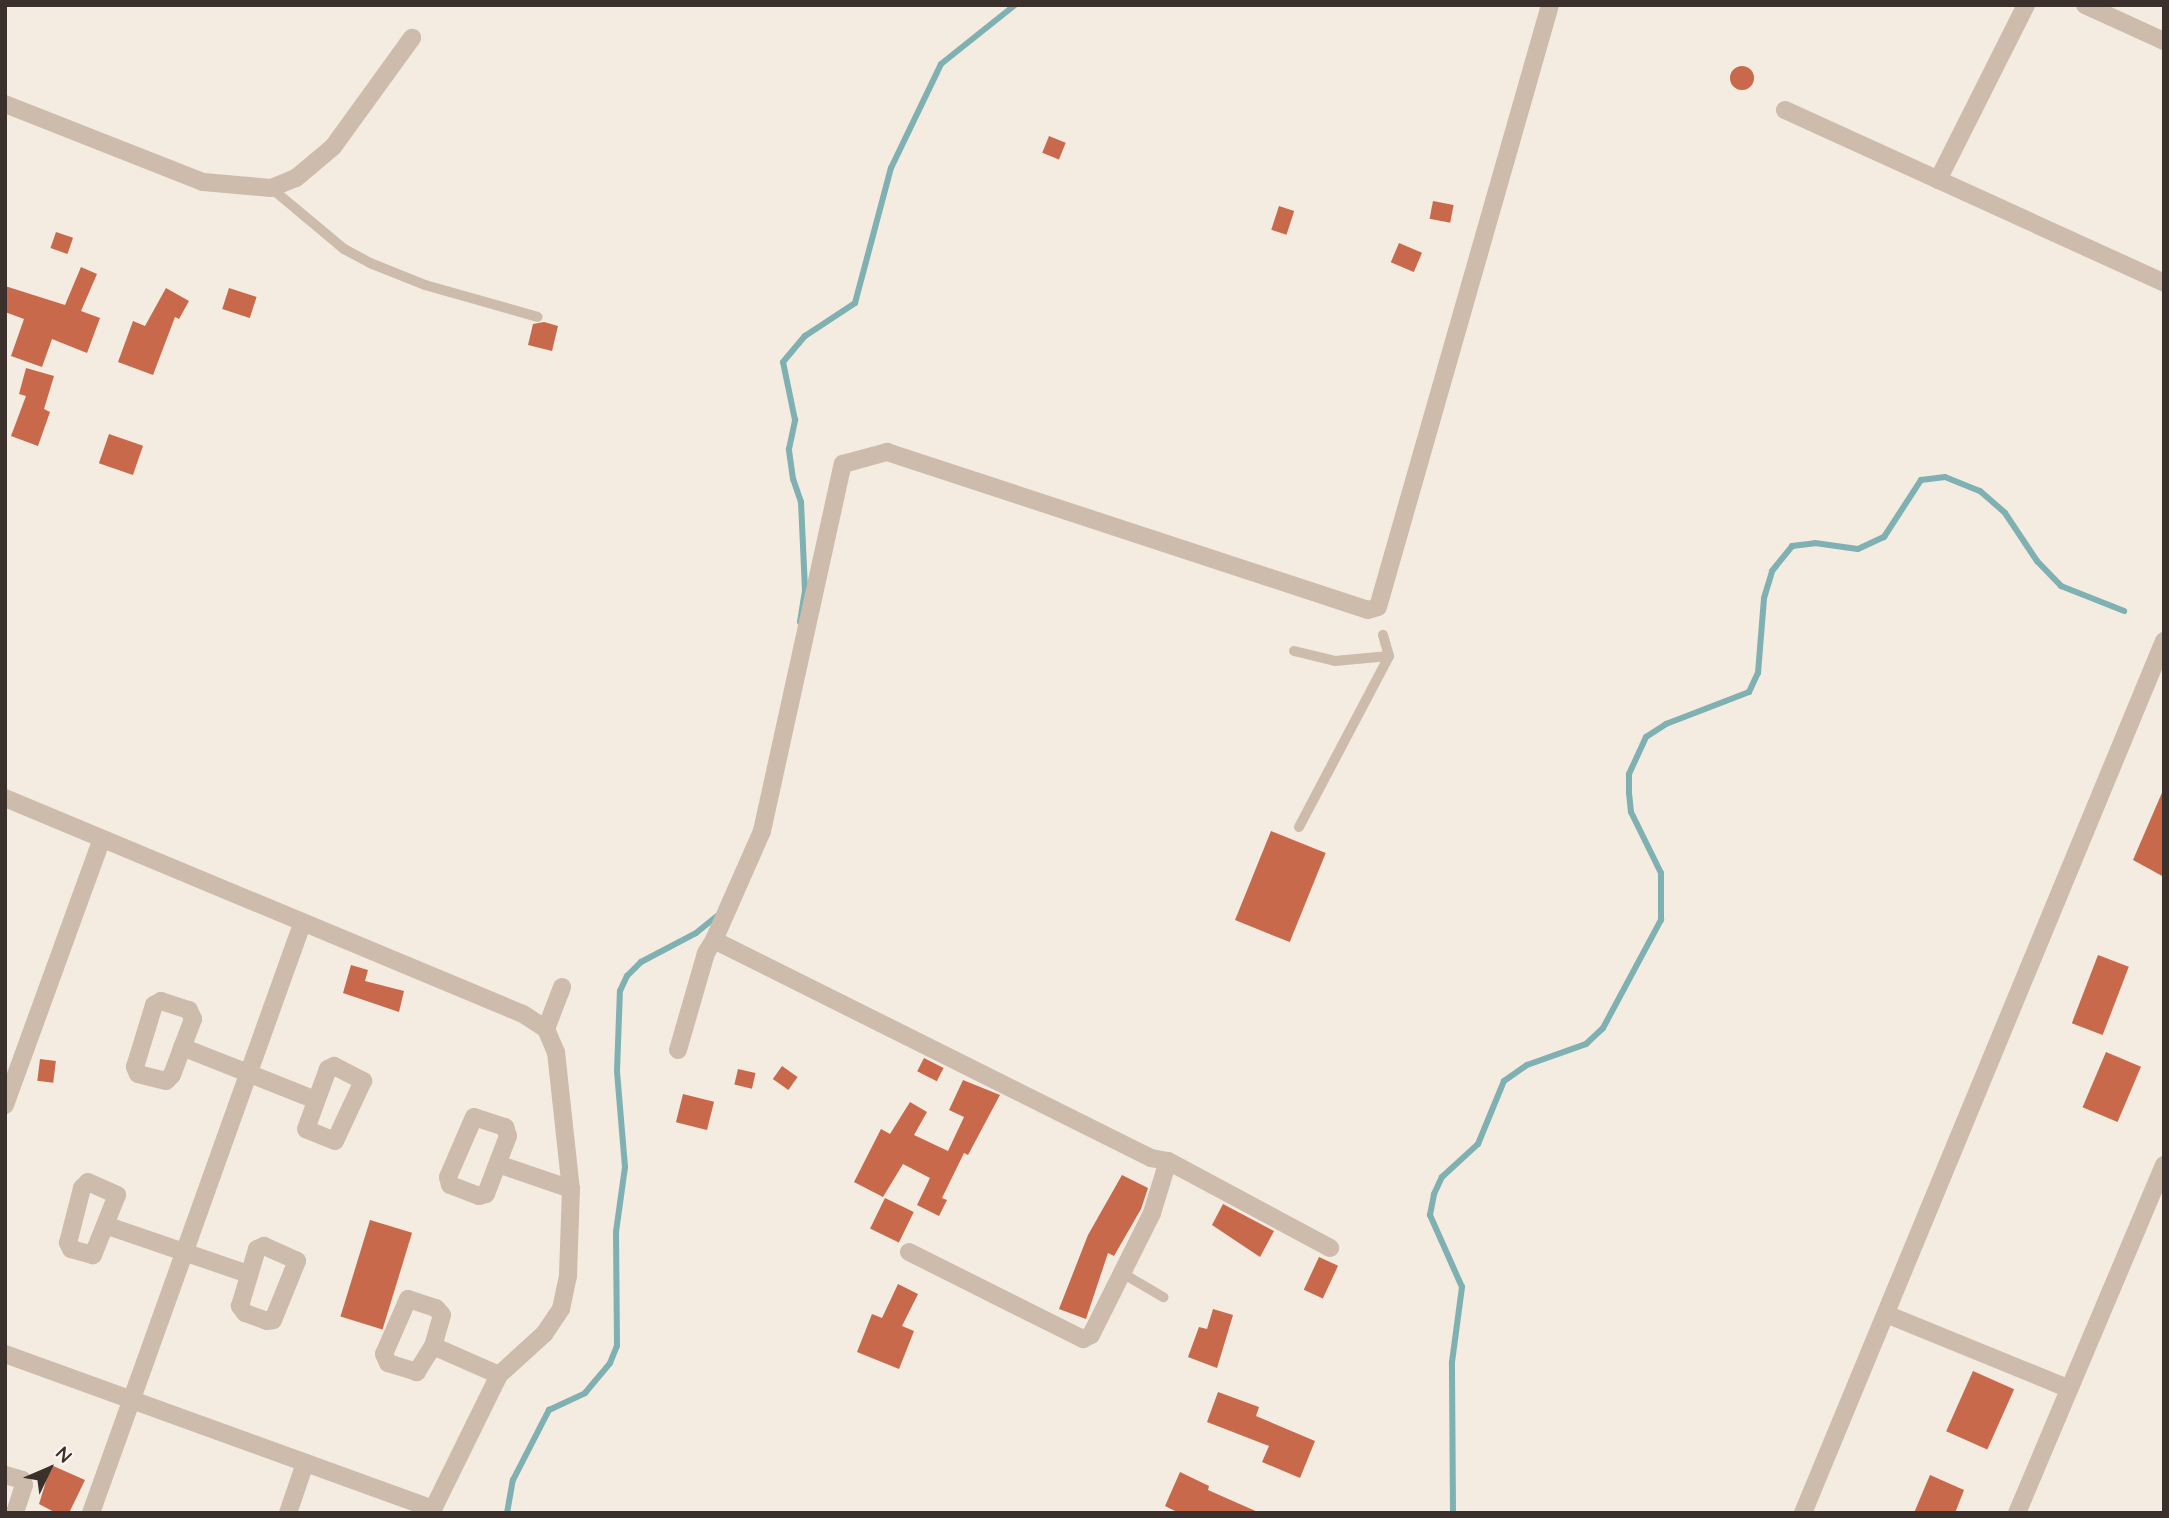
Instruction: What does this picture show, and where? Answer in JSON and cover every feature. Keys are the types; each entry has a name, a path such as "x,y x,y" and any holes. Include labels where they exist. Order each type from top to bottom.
{"street":[{"path":"678,1050 706,953 715,940 762,831 844,464 887,452 1378,613 1550,5"},
{"path":"1938,180 2026,5"},
{"path":"2085,5 2164,41"},
{"path":"5,104 203,182 271,188 296,178 333,147 412,38"},
{"path":"1785,110 2164,283"},
{"path":"1803,1513 2164,640"},
{"path":"5,798 101,841 523,1014 546,1029 556,1052 570,1189 568,1276 561,1309 544,1334 499,1375 431,1511 5,1354"},
{"path":"5,1105 101,841"},
{"path":"91,1513 302,924"},
{"path":"715,940 1151,1158 1168,1161 1330,1248"},
{"path":"546,1029 562,987"},
{"path":"182,1047 316,1100"},
{"path":"909,1252 1083,1339 1091,1335 1152,1213 1168,1161"},
{"path":"498,1164 570,1189"},
{"path":"2017,1513 2067,1388 2164,1165"},
{"path":"108,1226 184,1255 248,1274"},
{"path":"1886,1314 2067,1388"},
{"path":"433,1346 499,1375"},
{"path":"288,1513 305,1463"},
{"path":"5,1475 22,1480 24,1485 15,1513"}],"lane":[{"path":"271,188 344,249 370,262 425,285 538,317"},
{"path":"1299,827 1389,656 1383,635"},
{"path":"1294,651 1335,661 1389,656"},
{"path":"1122,1273 1163,1297"}],"building":[{"path":"1742,66 1750,70 1754,78 1750,86 1742,90 1734,86 1730,78 1734,70"},
{"path":"1049,136 1066,143 1059,159 1042,153"},
{"path":"1433,201 1454,205 1450,223 1430,219"},
{"path":"1279,206 1294,211 1286,235 1271,230"},
{"path":"56,232 73,238 67,254 50,248"},
{"path":"1399,243 1422,253 1414,272 1391,262"},
{"path":"81,267 97,274 81,311 100,318 87,353 52,339 42,367 11,356 24,319 5,312 5,286 65,305"},
{"path":"166,288 189,301 179,319 175,317 153,375 118,362 133,321 145,326"},
{"path":"229,288 257,297 250,318 222,309"},
{"path":"544,322 558,326 552,351 528,345 533,324"},
{"path":"26,368 54,376 44,409 50,412 38,446 11,436 26,396 19,394"},
{"path":"109,434 143,446 133,475 99,463"},
{"path":"2164,788 2164,877 2133,860"},
{"path":"1271,831 1326,853 1290,942 1235,920"},
{"path":"2098,955 2129,967 2103,1035 2072,1023"},
{"path":"351,965 368,970 365,981 404,991 399,1012 343,993"},
{"path":"2106,1052 2141,1067 2118,1122 2083,1107"},
{"path":"924,1058 944,1068 937,1081 917,1071"},
{"path":"40,1059 56,1061 53,1083 37,1081"},
{"path":"782,1066 798,1077 788,1090 773,1079"},
{"path":"738,1069 756,1073 752,1089 734,1085"},
{"path":"963,1080 1000,1095 968,1155 964,1153 942,1198 947,1200 939,1216 917,1205 930,1178 903,1164 883,1197 854,1182 881,1129 890,1134 910,1102 927,1112 914,1135 948,1151 964,1117 949,1110"},
{"path":"683,1094 714,1102 707,1130 676,1122"},
{"path":"1122,1175 1148,1188 1141,1209 1114,1256 1108,1253 1086,1319 1059,1309 1088,1235"},
{"path":"885,1198 914,1212 899,1243 870,1229"},
{"path":"1223,1204 1274,1231 1260,1257 1212,1225"},
{"path":"370,1220 412,1233 383,1329 340,1317"},
{"path":"1319,1257 1338,1266 1323,1299 1304,1290"},
{"path":"898,1284 918,1294 902,1326 914,1331 899,1369 857,1352 872,1314 882,1318"},
{"path":"1213,1309 1233,1315 1217,1368 1188,1357 1199,1327 1207,1329"},
{"path":"1973,1371 2014,1389 1987,1450 1946,1431"},
{"path":"1218,1392 1259,1407 1256,1416 1315,1441 1300,1478 1262,1462 1269,1446 1207,1422"},
{"path":"51,1465 85,1480 69,1513 56,1513 39,1504"},
{"path":"1180,1472 1209,1486 1208,1490 1260,1513 1179,1513 1165,1506"},
{"path":"1930,1475 1964,1490 1955,1513 1914,1513"}],"waterway":[{"path":"800,622 805,590 801,502 793,479 789,449 795,420 783,362 805,336 855,303 891,168 941,64 1015,5"},
{"path":"1453,1513 1452,1362 1462,1287 1430,1215 1434,1194 1442,1177 1478,1144 1504,1081 1527,1065 1586,1044 1603,1028 1661,920 1661,873 1631,812 1629,793 1629,774 1646,737 1666,724 1749,692 1758,673 1764,598 1772,571 1792,546 1815,543 1858,549 1884,537 1921,480 1945,477 1980,491 2005,513 2037,561 2061,586 2124,611"},
{"path":"507,1513 513,1480 549,1410 585,1393 610,1363 617,1346 616,1232 625,1167 617,1071 620,991 627,976 641,962 696,933 717,916"}]}
